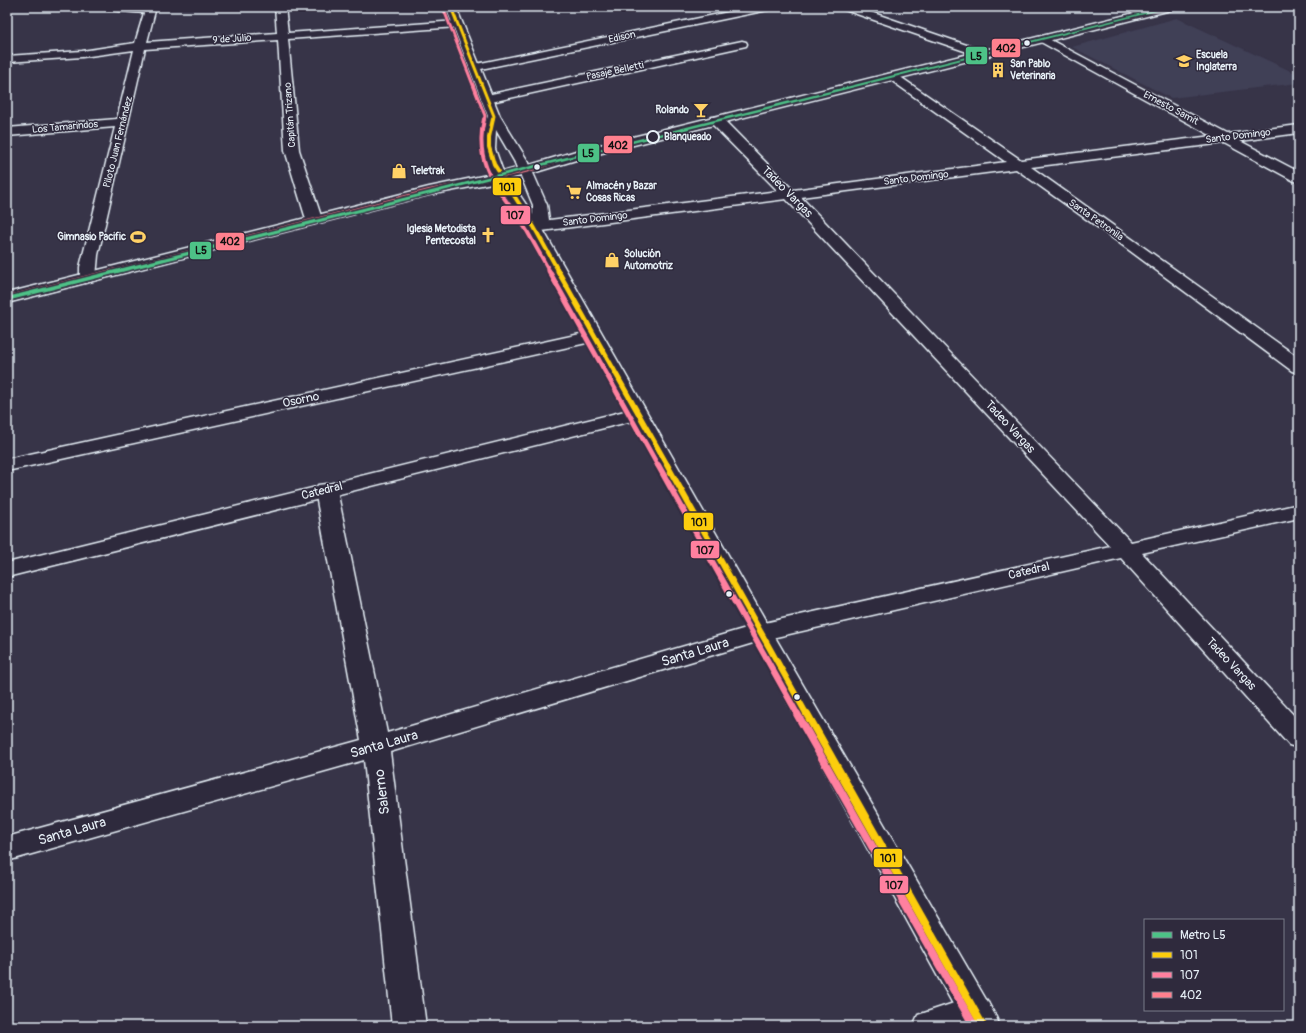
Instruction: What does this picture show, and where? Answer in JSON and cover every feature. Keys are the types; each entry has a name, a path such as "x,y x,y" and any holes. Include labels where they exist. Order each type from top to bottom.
{"street":[{"path":"109,7 151,9"},
{"name":"Capitán Trizano","path":"280,7 292,150 314,219"},
{"path":"451,7 476,67 494,116 524,167 542,210 541,220 534,227"},
{"name":"Edison","path":"476,67 768,7"},
{"path":"846,7 983,54"},
{"path":"1136,7 1153,11"},
{"path":"7,298 498,173 1171,7"},
{"name":"Piloto Juan Fernández","path":"88,277 90,255 140,46 151,9"},
{"name":"9 de Julio","path":"8,61 82,54 140,46 458,24"},
{"name":"Ernesto Samit","path":"1043,39 1299,178"},
{"name":"Pasaje Belletti","path":"487,99 742,44"},
{"name":"Santa Petronila","path":"892,76 1018,164 1299,367"},
{"path":"494,116 489,130 488,145 491,161 534,227 637,414 979,1018 930,1026"},
{"name":"Tadeo Vargas","path":"716,120 789,194 1126,550 1299,738"},
{"name":"Los Tamarindos","path":"7,132 123,122"},
{"name":"Santo Domingo","path":"534,227 1299,129"},
{"name":"Osorno","path":"7,465 594,336"},
{"name":"Catedral","path":"7,570 637,414"},
{"name":"Salerno","path":"326,490 376,746 409,1026"},
{"name":"Catedral","path":"760,632 1299,512"},
{"name":"Santa Laura","path":"7,849 376,746 760,632"}],"shaded area":[{"name":"Escuela Inglaterra","path":"1177,18 1299,75 1299,83 1171,98 1072,47"}],"metro line":[{"name":"L5","path":"7,299 1170,7"}],"transit line":[{"name":"101","path":"451,7 494,116 489,137 489,147 498,172 534,227 760,632 983,1026"},
{"name":"402","path":"7,298 429,191 525,171 581,154 1171,7"},
{"name":"107","path":"444,10 485,116 481,133 481,148 484,163 491,178 527,231 753,636 974,1026"}],"place":[{"name":"Escuela Inglaterra","path":"1184,61"},
{"name":"San Pablo Veterinaria","path":"998,70"},
{"name":"Rolando","path":"701,110"},
{"name":"Blanqueado","path":"653,137"},
{"name":"Teletrak","path":"399,171"},
{"name":"Almacén y Bazar Cosas Ricas","path":"574,192"},
{"name":"Iglesia Metodista Pentecostal","path":"488,235"},
{"name":"Gimnasio Pacific","path":"138,237"},
{"name":"Solución Automotriz","path":"612,260"}]}
